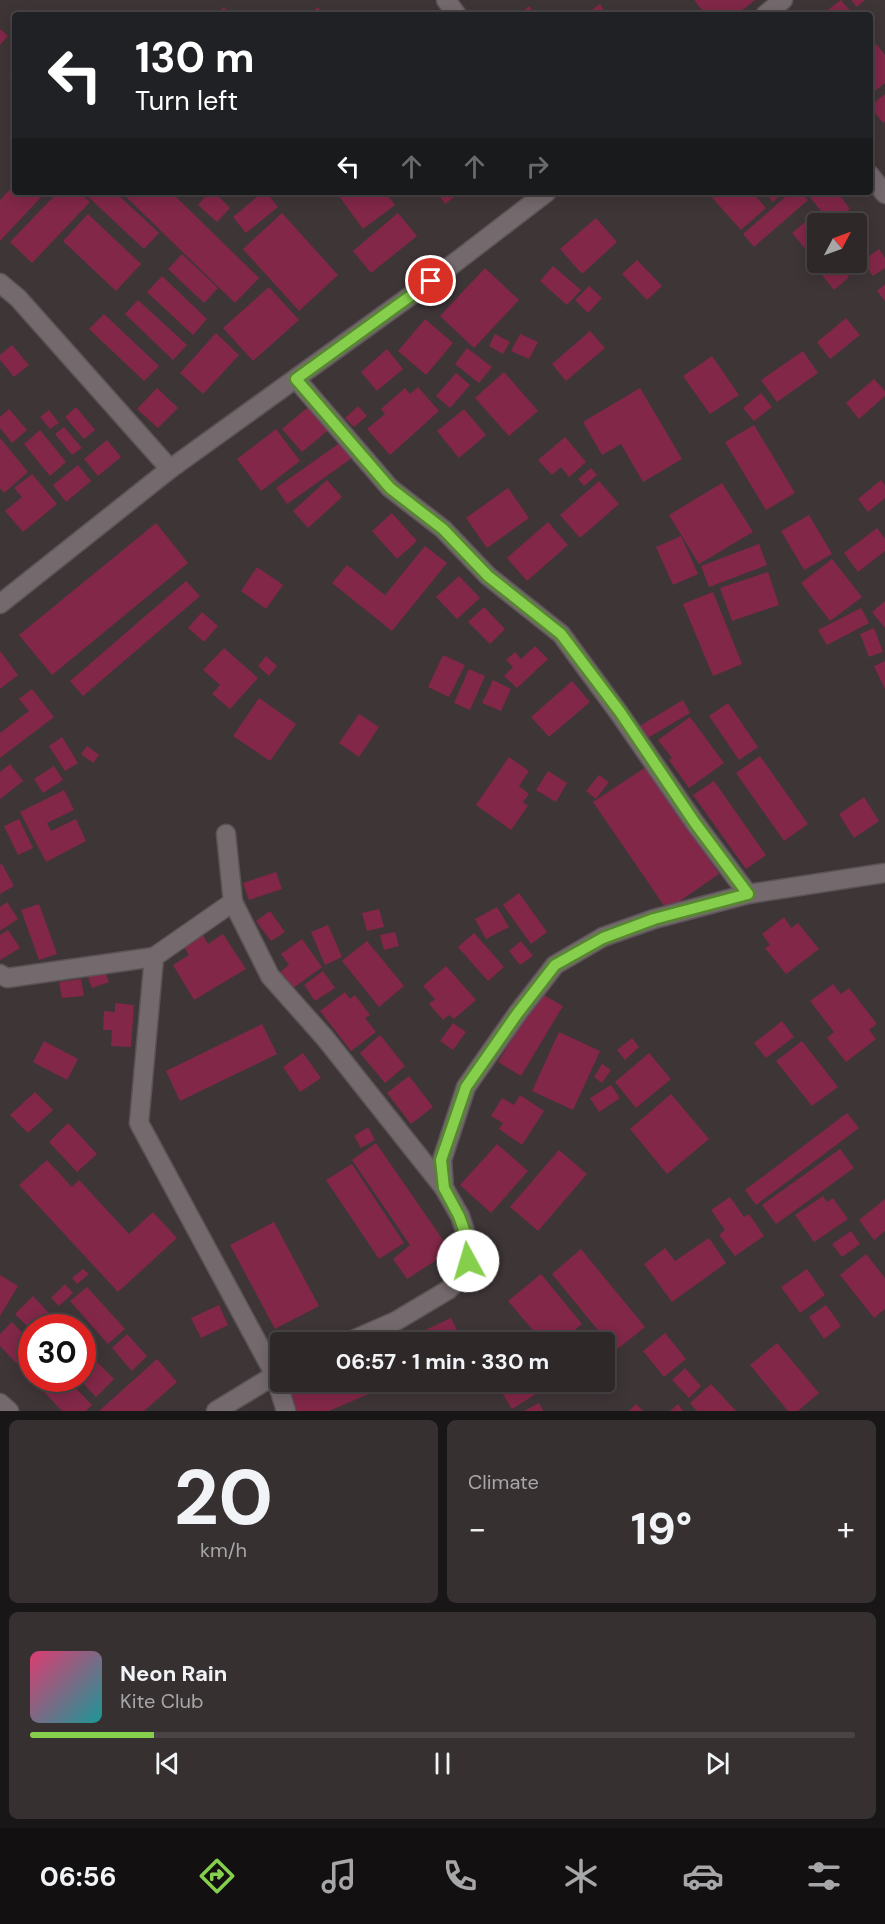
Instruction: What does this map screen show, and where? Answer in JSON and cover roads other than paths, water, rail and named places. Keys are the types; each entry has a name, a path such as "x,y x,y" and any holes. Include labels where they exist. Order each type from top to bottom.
{"street":[{"path":"769,12 783,0"},
{"path":"873,179 885,194"},
{"path":"0,604 170,469 431,281 543,195"},
{"path":"0,283 18,298 170,469"},
{"path":"296,379 390,488 443,529 488,576 561,634 620,712 695,823 748,894"},
{"path":"226,834 233,902 270,976 325,1038 444,1188 459,1216 471,1249 465,1273 448,1290 396,1321 371,1332"},
{"path":"444,1188 441,1160 466,1087 517,1014 555,965 603,938 654,919 748,894 885,873"},
{"path":"0,974 7,978 154,957 233,902"},
{"path":"154,957 139,1123 270,1360"},
{"path":"216,1411 270,1379"},
{"path":"282,1392 286,1411"},
{"path":"0,1403 9,1411"}]}
